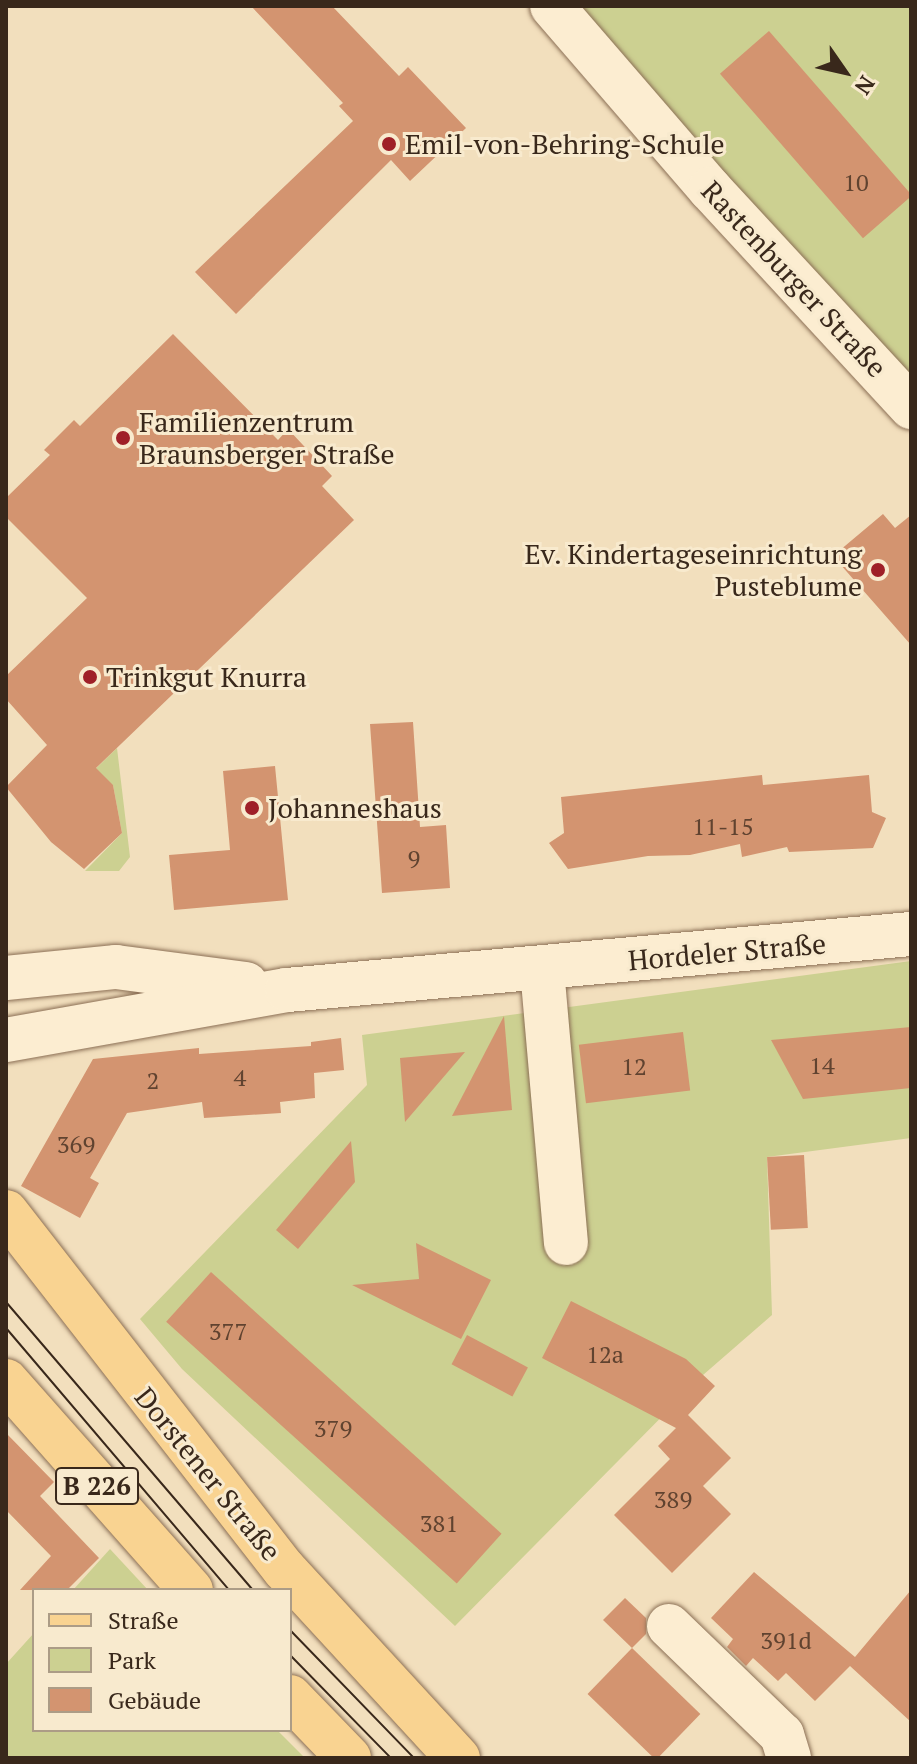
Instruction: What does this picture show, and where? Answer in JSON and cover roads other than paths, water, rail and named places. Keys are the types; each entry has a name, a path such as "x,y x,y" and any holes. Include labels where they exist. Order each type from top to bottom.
{"main road":[{"name":"Dorstener Straße","path":"6,1212 284,1569 458,1758"},
{"name":"B 226","path":"6,1381 189,1588"},
{"path":"292,1699 349,1758"}],"street":[{"name":"Rastenburger Straße","path":"552,6 710,189 911,407"},
{"name":"Hordeler Straße","path":"6,1040 287,990 911,934"},
{"name":"Hordeler Straße","path":"8,976 116,967 287,990"},
{"path":"542,969 566,1243"},
{"path":"6,1072 50,1030"},
{"path":"669,1626 782,1735 787,1758"}],"tram line":[{"path":"6,1302 251,1588"},
{"path":"6,1328 227,1588"},
{"path":"292,1632 414,1758"},
{"path":"292,1657 391,1758"}],"place":[{"name":"Emil-von-Behring-Schule","path":"389,144"},
{"name":"Familienzentrum Braunsberger Straße","path":"123,438"},
{"name":"Ev. Kindertageseinrichtung Pusteblume","path":"878,570"},
{"name":"Trinkgut Knurra","path":"90,677"},
{"name":"Johanneshaus","path":"252,808"}]}
